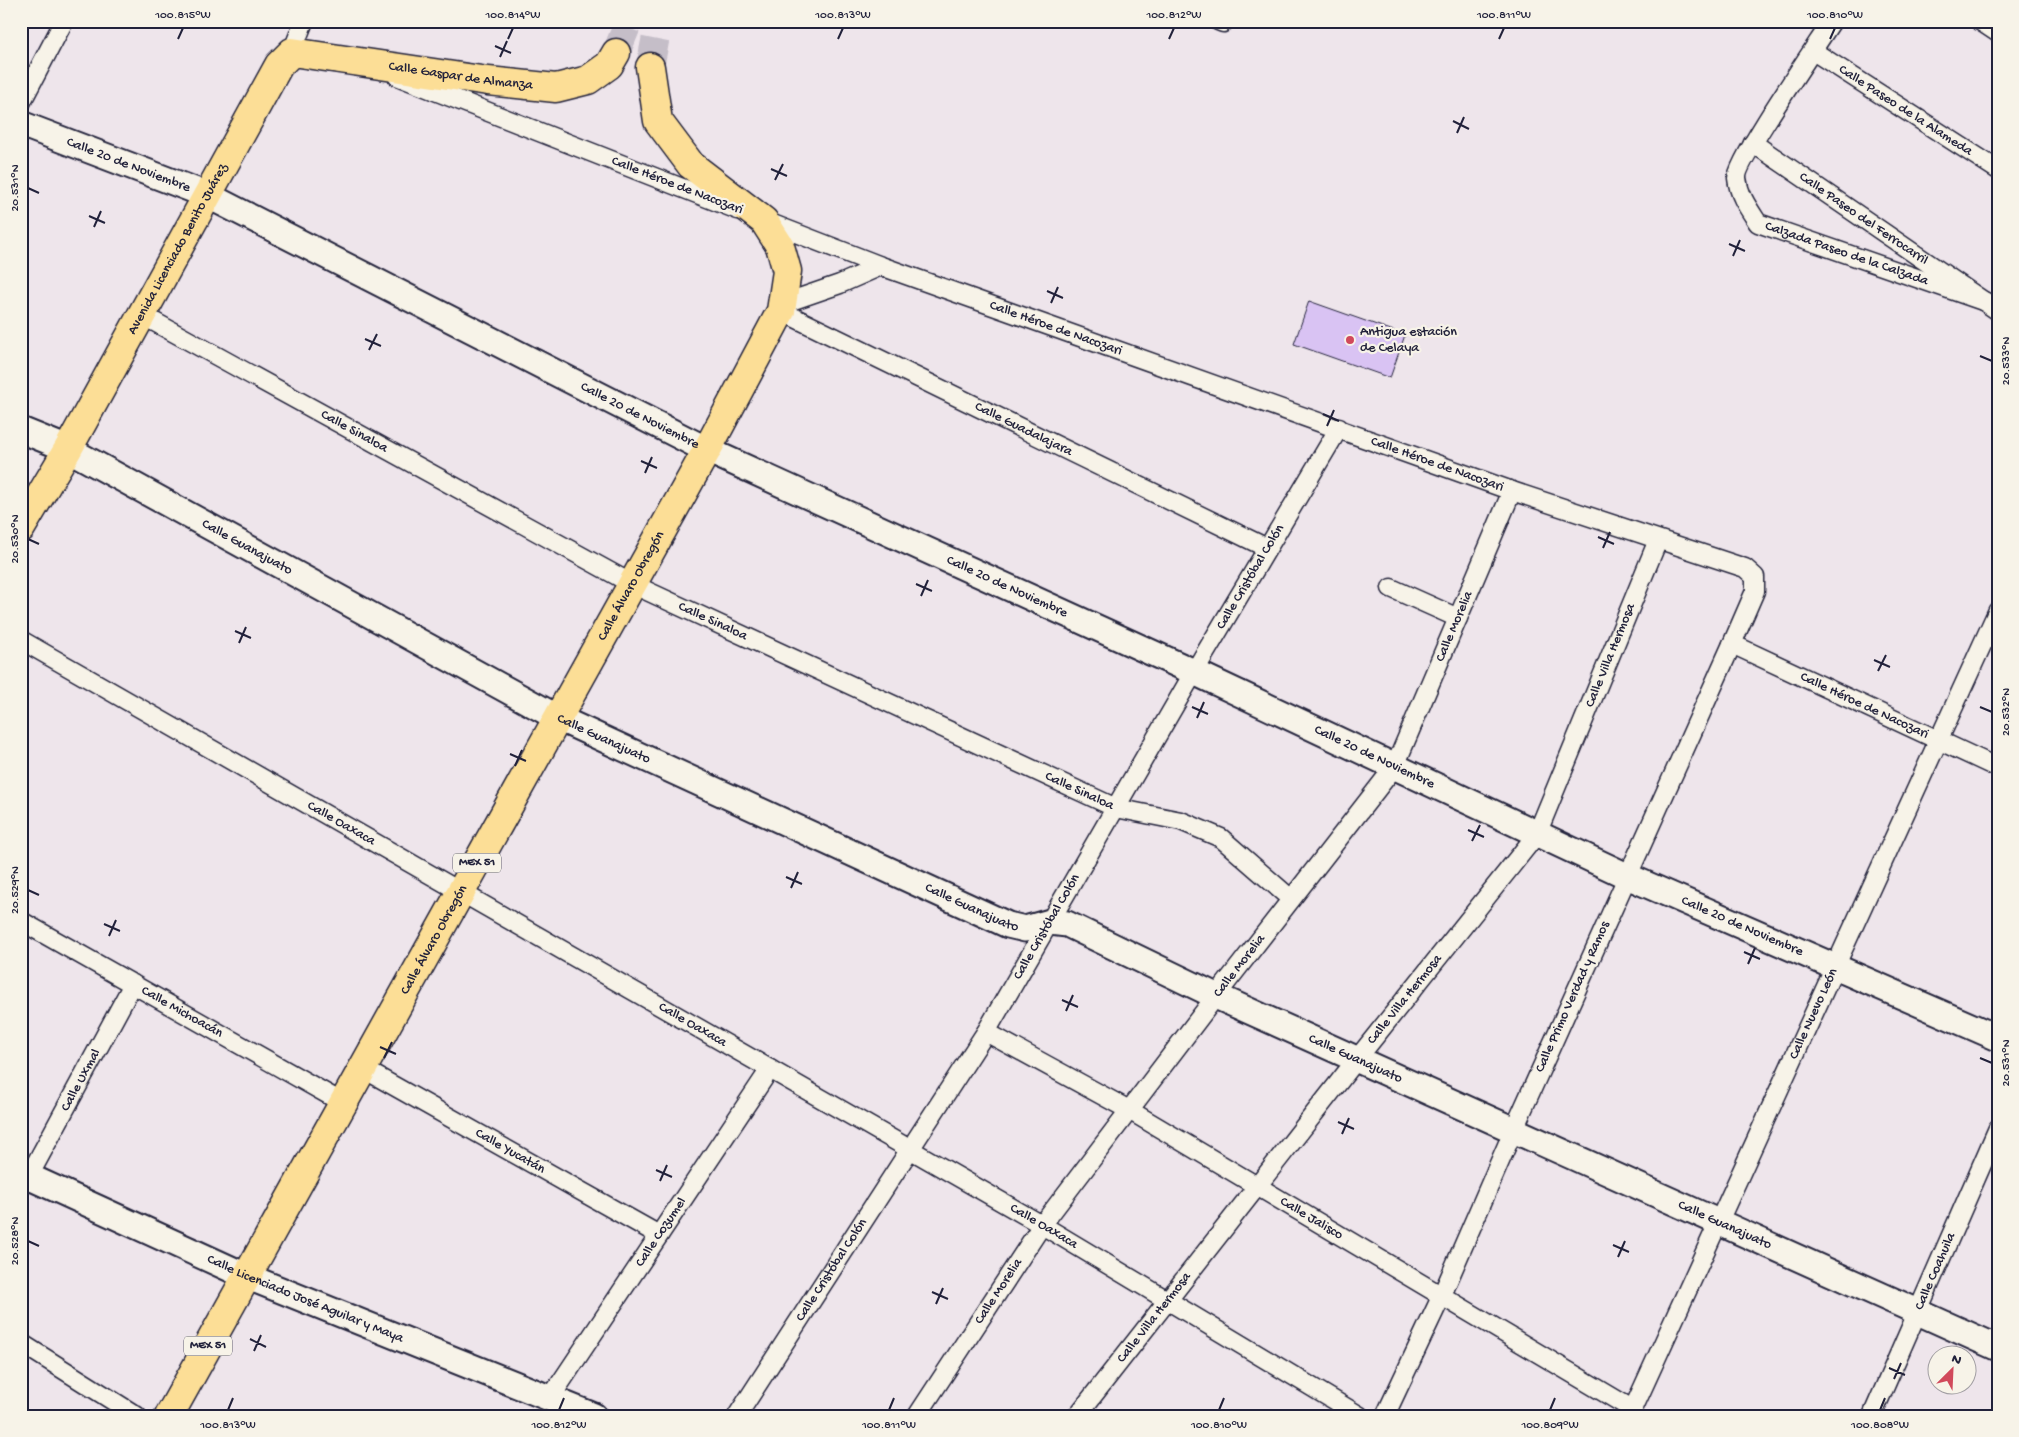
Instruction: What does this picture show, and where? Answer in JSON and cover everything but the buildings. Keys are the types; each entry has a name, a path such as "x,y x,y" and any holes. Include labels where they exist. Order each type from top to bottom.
{"main road":[{"name":"Calle Gaspar de Almanza","path":"292,52 488,81 556,88 588,80 609,65 616,53"},
{"name":"Avenida Licenciado Benito Juárez","path":"21,528 68,449 279,65 292,52"},
{"path":"650,67 658,120 690,165 764,220"},
{"name":"Calle Álvaro Obregón","path":"169,1416 707,450 781,308 787,271 780,246 764,220"}],"street":[{"path":"21,103 64,21"},
{"path":"292,52 304,21"},
{"name":"Calzada Paseo de la Calzada","path":"1832,21 1753,143 1737,176 1741,198 1758,223 1992,306"},
{"path":"1980,21 1998,33"},
{"name":"Calle Paseo de la Alameda","path":"1813,51 1998,170"},
{"name":"Calle Héroe de Nacozari","path":"363,62 881,266 1512,491 1745,568 1755,577"},
{"name":"Calle 20 de Noviembre","path":"21,124 207,195 707,450 1194,672 1626,876 1998,1038"},
{"name":"Calle Paseo del Ferrocarril","path":"1753,143 1992,306"},
{"path":"781,308 881,266"},
{"name":"Calle Guadalajara","path":"781,308 1268,548"},
{"name":"Calle Sinaloa","path":"142,315 632,584 1116,808 1181,820 1222,838 1291,899"},
{"name":"Calle Cristóbal Colón","path":"737,1416 986,1032 1194,672 1339,428"},
{"name":"Calle Guanajuato","path":"21,430 68,449 558,718 1008,925 1025,929 1050,922 1067,924 1216,996 1998,1348"},
{"name":"Calle Morelia","path":"917,1416 1042,1226 1216,996 1395,766 1512,491"},
{"name":"Calle Villa Hermosa","path":"1078,1416 1357,1059 1537,834 1658,540"},
{"name":"Calle Primo Verdad y Ramos","path":"1385,1416 1442,1295 1626,876 1732,644 1755,591 1755,577"},
{"path":"1391,588 1458,618"},
{"name":"Calle Nuevo León","path":"1631,1413 1998,610"},
{"name":"Calle Oaxaca","path":"21,640 1042,1226 1360,1416"},
{"name":"Calle Héroe de Nacozari","path":"1732,644 1998,768"},
{"name":"Calle Michoacán","path":"21,920 343,1103"},
{"name":"Calle Uxmal","path":"25,1174 134,984"},
{"name":"Calle Jalisco","path":"986,1032 1129,1110 1259,1186 1442,1295 1631,1413"},
{"name":"Calle Yucatán","path":"362,1068 659,1234"},
{"name":"Calle Cozumel","path":"551,1398 770,1069"},
{"name":"Calle Coahuila","path":"1872,1416 1998,1128"},
{"name":"Calle Licenciado José Aguilar y Maya","path":"25,1174 246,1276 594,1416"},
{"path":"21,1343 137,1416"}],"tunnel":[{"path":"616,53 629,21"},
{"path":"650,67 659,21"}],"place":[{"name":"Antigua estación de Celaya","path":"1350,340"}]}
